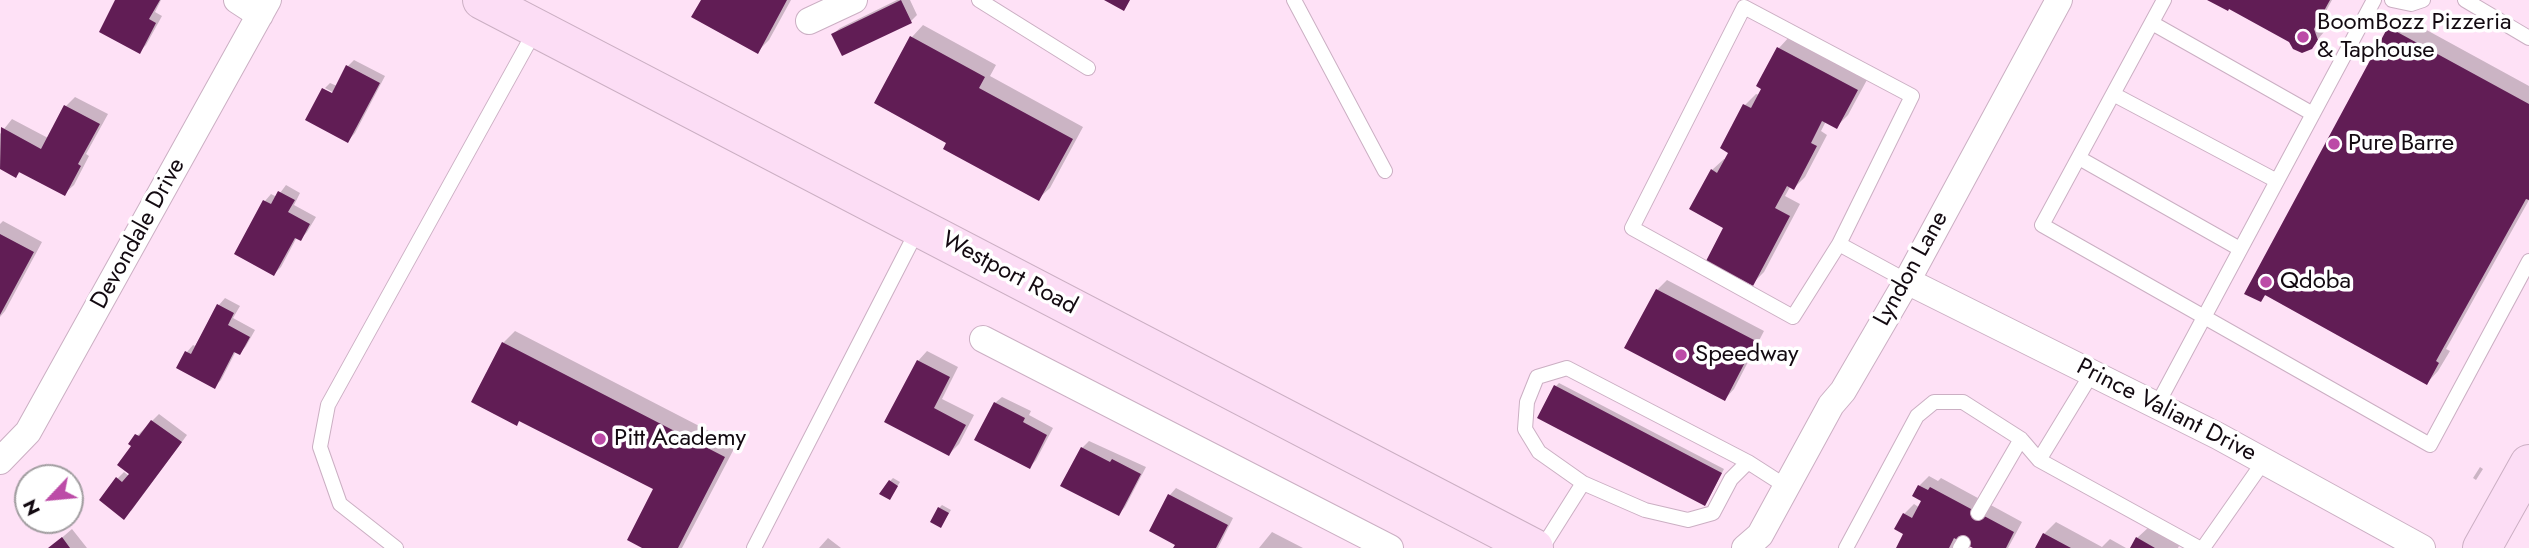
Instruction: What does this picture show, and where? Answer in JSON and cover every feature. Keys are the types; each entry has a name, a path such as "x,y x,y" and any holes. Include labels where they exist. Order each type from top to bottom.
{"main road":[{"name":"Westport Road","path":"482,0 919,227 1496,538 1534,548"},
{"path":"2482,548 2529,464"}],"street":[{"path":"237,0 264,7"},
{"path":"810,21 854,0"},
{"name":"Lyndon Lane","path":"1755,544 1831,405 1843,391 1907,281 2059,0"},
{"name":"Devondale Drive","path":"0,461 28,432 264,7"},
{"name":"Prince Valiant Drive","path":"1907,281 2157,405 2422,548"},
{"path":"983,339 1390,548"}],"lane":[{"path":"979,0 1088,68"},
{"path":"1294,0 1385,171"},
{"path":"2164,0 2042,225 2430,445 2529,261"},
{"path":"2157,405 2374,0"},
{"path":"2392,0 2411,4 2423,0"},
{"path":"2465,0 2529,38"},
{"path":"1744,7 1912,96 1839,244 1793,317 1632,228 1744,7"},
{"path":"2152,23 2313,114"},
{"path":"396,548 340,504 320,447 328,405 537,28"},
{"path":"2113,94 2277,181"},
{"path":"2079,158 2240,250"},
{"path":"754,548 919,227"},
{"path":"1839,244 1907,281"},
{"path":"1748,463 1731,479 1713,513 1688,520 1645,510 1583,483 1539,452 1525,429 1527,402 1537,377 1567,368 1748,463 1787,487"},
{"path":"2039,460 2092,373"},
{"path":"1846,548 1917,416 1934,402 1963,402 2021,439 2039,460 2201,548 2264,461"},
{"path":"1978,513 2021,439"},
{"path":"1542,548 1583,483"}],"building":[{"path":"115,0 160,0 149,19 156,23 140,54 99,32"},
{"path":"701,0 787,0 758,54 691,17"},
{"path":"901,0 912,23 842,56 831,34"},
{"path":"1104,0 1130,0 1124,11"},
{"path":"2207,0 2330,0 2314,29 2318,40 2312,49 2302,53 2293,49 2289,42"},
{"path":"2388,27 2529,104 2529,200 2526,199 2436,361 2439,363 2427,385 2265,295 2261,302 2244,294"},
{"path":"910,36 985,77 979,88 1073,139 1039,201 943,149 946,143 874,103"},
{"path":"1777,47 1858,90 1837,129 1822,121 1811,143 1817,146 1794,190 1787,186 1775,208 1790,216 1753,286 1706,261 1723,228 1689,209 1711,169 1717,173 1728,153 1720,148 1743,104 1751,108 1761,89 1756,86"},
{"path":"346,65 380,83 348,143 305,120 322,88 332,93"},
{"path":"64,105 100,124 78,164 81,166 65,196 19,172 16,178 0,169 1,127 41,149"},
{"path":"278,191 295,200 288,212 310,224 301,241 295,238 274,276 234,254 263,200 271,204"},
{"path":"0,234 34,252 0,315"},
{"path":"1656,289 1756,341 1725,401 1624,348"},
{"path":"217,304 234,313 228,325 250,337 240,355 234,352 215,389 176,368 185,351 191,354"},
{"path":"502,342 725,457 678,548 642,548 627,540 653,489 519,421 517,426 471,402"},
{"path":"917,360 950,377 934,408 966,425 949,456 884,422"},
{"path":"1554,385 1722,473 1705,506 1537,418"},
{"path":"994,402 1025,418 1023,422 1047,435 1030,469 974,440"},
{"path":"151,420 182,442 124,520 99,500 116,477 122,482 129,474 117,465 131,446 128,444 135,434 139,436"},
{"path":"1081,447 1141,474 1119,516 1060,486"},
{"path":"889,480 898,486 890,500 879,494"},
{"path":"1918,485 1928,490 1930,487 2014,532 2006,548 1973,548 1954,538 1949,548 1896,548 1903,534 1894,529 1903,513 1912,518 1921,501 1912,496"},
{"path":"1168,494 1228,525 1216,548 1173,548 1175,545 1149,531"},
{"path":"938,507 949,513 941,528 930,522"},
{"path":"2043,533 2071,548 2035,548"},
{"path":"62,537 70,548 48,548"},
{"path":"2136,537 2155,548 2130,548"}],"place":[{"name":"BoomBozz Pizzeria & Taphouse","path":"2303,37"},
{"name":"Pure Barre","path":"2334,144"},
{"name":"Qdoba","path":"2266,282"},
{"name":"Speedway","path":"1681,355"},
{"name":"Pitt Academy","path":"600,439"}]}
